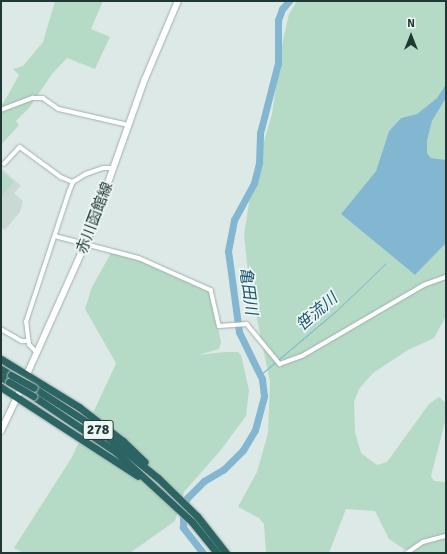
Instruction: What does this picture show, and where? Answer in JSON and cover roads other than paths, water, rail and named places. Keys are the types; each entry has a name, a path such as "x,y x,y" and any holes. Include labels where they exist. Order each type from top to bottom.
{"highway":[{"path":"1,359 61,394 118,436 158,478"},
{"name":"278","path":"1,370 10,379 33,396 116,452 194,519 217,553"},
{"name":"278","path":"1,377 34,388 96,428 158,478 226,553"},
{"path":"1,387 152,484"}],"main road":[{"name":"赤川函館線","path":"1,431 38,354 85,244 114,168 145,79 178,1"}],"street":[{"path":"1,110 33,98 43,98 59,109 129,125"},
{"path":"4,164 20,147 54,172 73,182"},
{"path":"38,354 27,341 28,316 73,182 103,168 114,168"},
{"path":"56,236 139,258 211,290 219,326 232,326 241,323 250,326 276,362 284,364 302,356 424,285 446,277"},
{"path":"1,329 22,341 27,341"},
{"path":"407,553 423,542 446,536"}],"water":[{"path":"446,84 446,98 432,121 427,141 427,153 431,158 446,160 446,243 415,275 341,214 376,171 389,131 401,118 417,114 437,98"}],"waterway":[{"name":"亀田川","path":"203,553 183,527 183,506 187,498 204,481 224,469 243,450 255,430 264,396 262,379 239,332 228,251 234,220 254,183 259,163 260,133 278,63 278,20 282,9 289,1"},
{"name":"笹流川","path":"260,375 336,311 386,263"}]}
